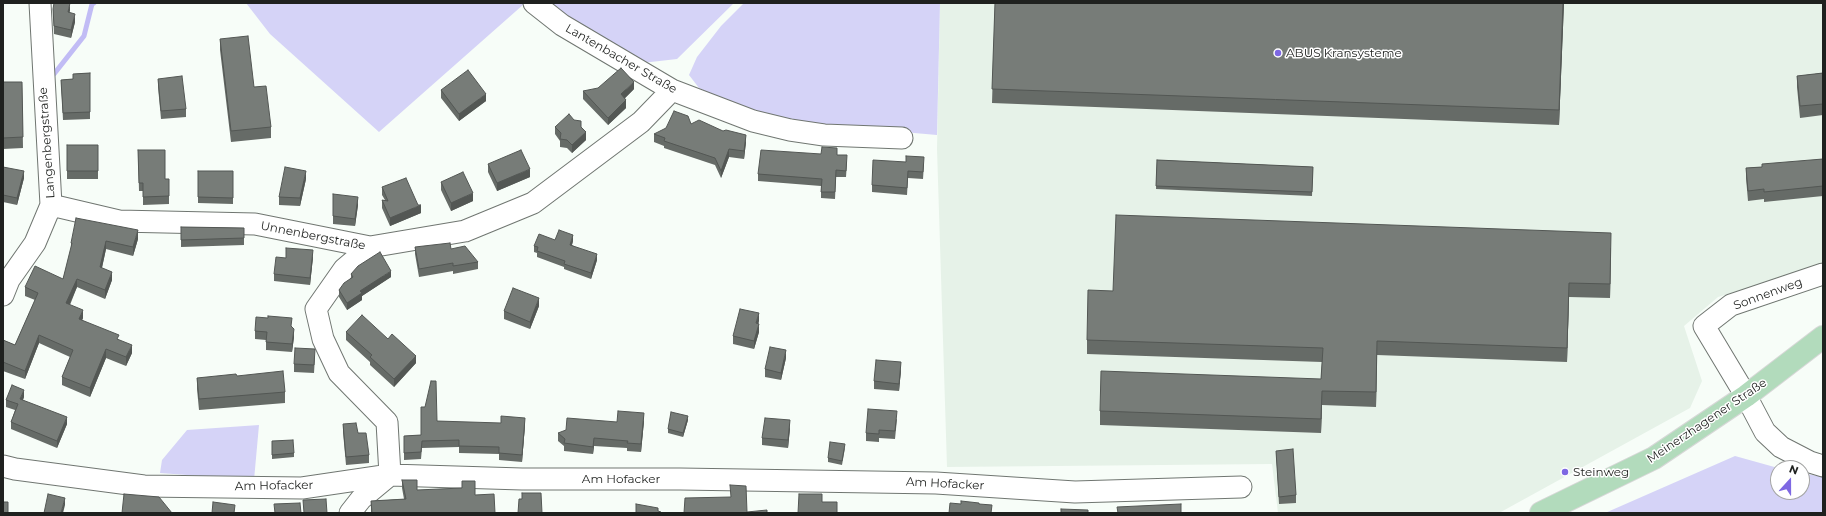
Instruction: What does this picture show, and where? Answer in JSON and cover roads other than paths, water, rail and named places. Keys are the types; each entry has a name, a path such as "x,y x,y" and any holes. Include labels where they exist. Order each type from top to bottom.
{"main road":[{"name":"Meinerzhagener Straße","path":"1541,513 1654,458 1746,396 1823,337"}],"street":[{"name":"Langenbergstraße","path":"3,295 9,280 36,243 51,206 40,3"},
{"name":"Lantenbacher Straße","path":"534,3 562,25 672,90 753,121 790,130 824,134 902,138"},
{"name":"Unnenbergstraße","path":"51,206 119,221 255,224 370,247 465,231 534,203 641,122 672,90"},
{"path":"350,513 361,499 390,475 387,422 339,373 323,339 316,308 344,269 370,247"},
{"name":"Sonnenweg","path":"1746,396 1704,326 1731,305 1823,274"},
{"path":"1746,396 1765,432 1781,447 1810,462 1823,466"},
{"name":"Am Hofacker","path":"3,466 15,469 144,486 302,488 390,475 522,479 680,479 928,483 1075,492 1241,487"}],"waterway":[{"path":"54,74 84,36 92,4 94,3"}],"place":[{"name":"ABUS Kransysteme","path":"1278,53"},
{"name":"Steinweg","path":"1565,472"}]}
